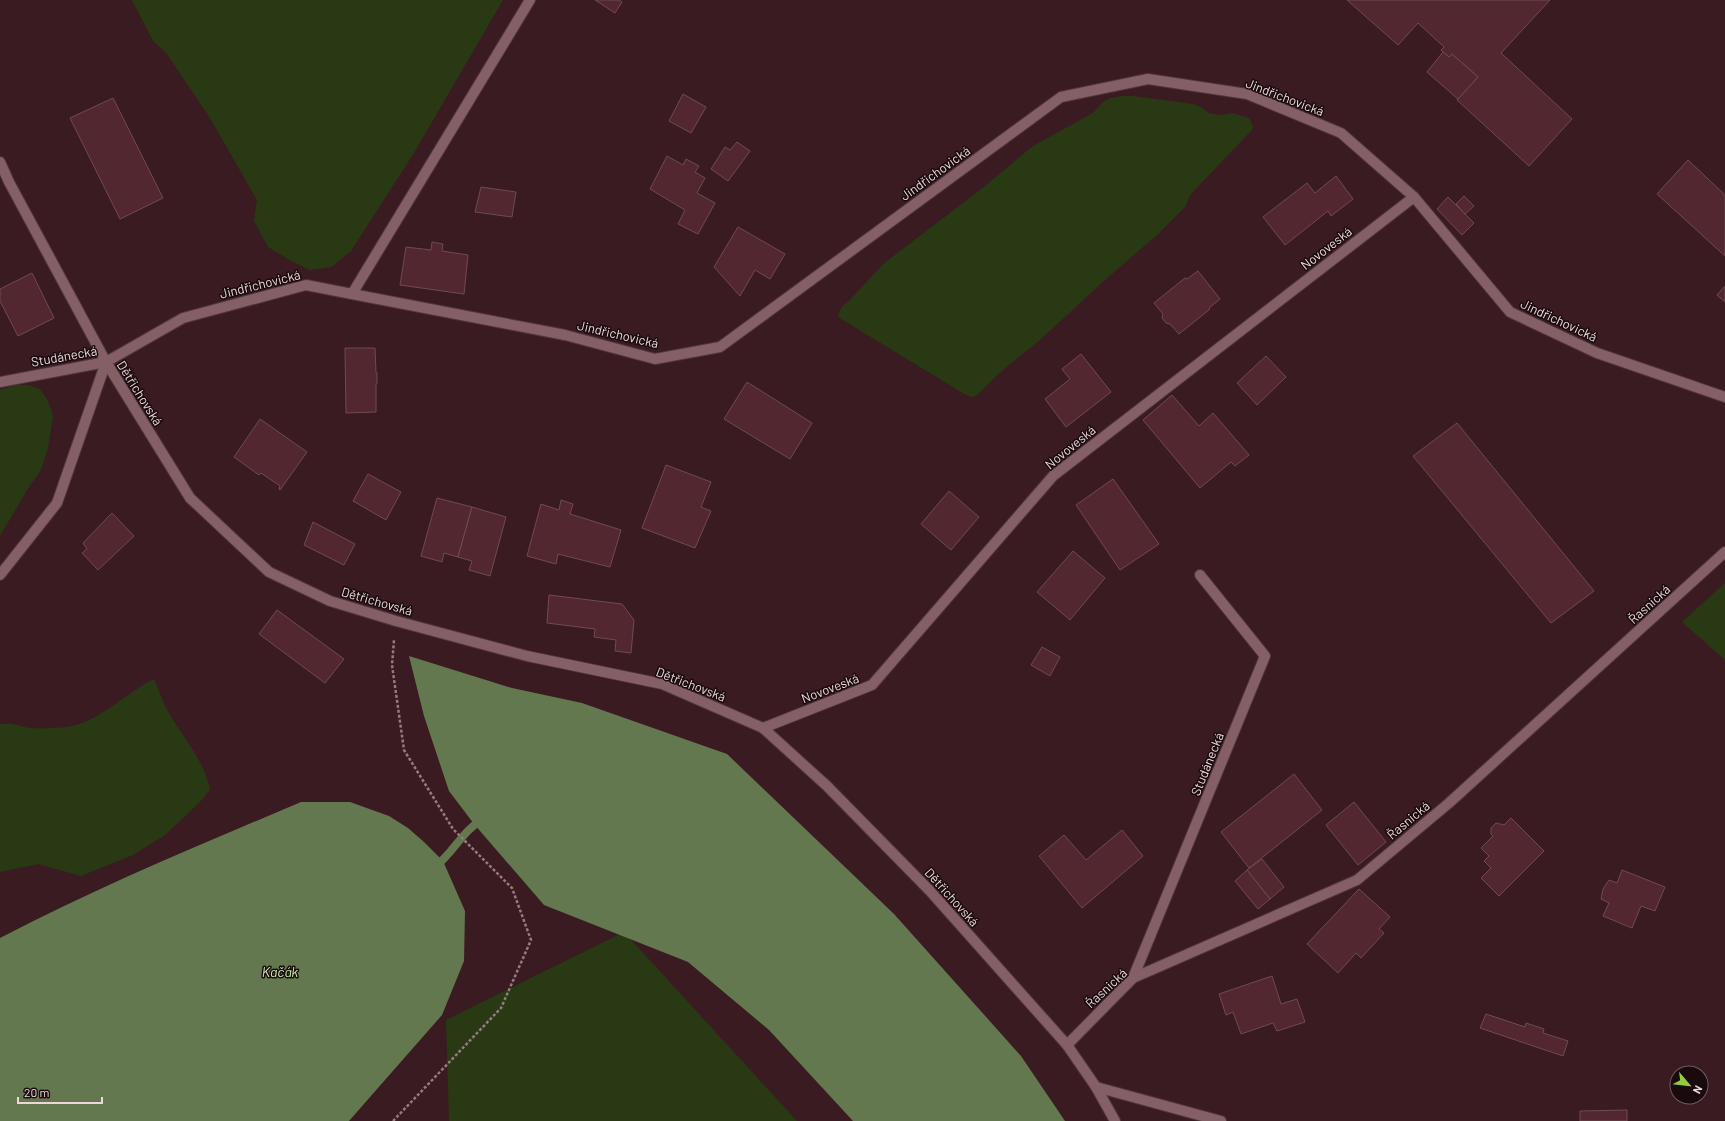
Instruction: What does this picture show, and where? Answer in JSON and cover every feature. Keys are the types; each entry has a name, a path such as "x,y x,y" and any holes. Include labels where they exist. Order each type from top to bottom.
{"street":[{"path":"352,294 530,0"},
{"name":"Jindřichovická","path":"106,362 183,318 306,285 565,335 655,359 720,347 1061,98 1148,78 1247,94 1341,133 1414,197 1510,312 1597,353 1725,397"},
{"name":"Studánecká","path":"0,162 9,182 106,362 0,382"},
{"name":"Novoveská","path":"763,728 872,685 1053,476 1414,197"},
{"path":"0,575 57,503 106,362"},
{"name":"Dětřichovská","path":"106,362 190,498 269,572 330,601 396,621 527,656 662,684 763,728 827,786 924,885 1067,1044 1096,1087"},
{"name":"Řasnická","path":"1067,1044 1133,978 1357,880 1449,803 1725,552"},
{"name":"Studánecká","path":"1133,978 1265,656 1200,575"},
{"path":"1096,1087 1115,1121"},
{"path":"1096,1087 1222,1121"}],"path":[{"path":"393,1121 501,1008 531,940 512,888 453,829 404,750 392,665 396,621"}],"shaded area":[{"path":"132,0 503,0 414,153 351,251 331,267 310,270 268,247 254,221 257,200 210,118 167,54 153,41"},
{"path":"1133,96 1193,104 1201,107 1208,113 1221,115 1232,113 1249,118 1253,126 1252,130 1191,194 1185,207 1156,236 1106,279 1040,340 1005,368 976,396 972,397 966,395 838,317 842,307 883,264 980,190 1033,146 1093,113 1102,103 1110,98"},
{"path":"15,385 28,385 40,389 48,401 53,416 48,448 41,470 27,490 0,536 0,390"},
{"path":"1725,583 1725,660 1682,622"},
{"path":"154,679 167,709 199,759 210,790 200,802 165,835 133,855 81,876 38,864 0,872 0,724 11,724 30,728 53,728 79,724 101,713"},
{"path":"624,932 797,1121 449,1121 446,1020"}],"water":[{"path":"409,656 512,688 582,703 727,754 894,914 1021,1056 1065,1121 853,1121 769,1030 688,962 544,905 474,824 449,791 424,716"},
{"name":"Kačák","path":"301,802 350,802 389,816 408,828 443,861 465,911 464,961 442,1015 349,1121 0,1121 0,938 74,901 187,850"}],"building":[{"path":"595,0 619,0 622,2 615,13"},
{"path":"1347,0 1550,0 1501,53 1572,119 1529,166 1457,100 1478,77 1452,54 1449,57 1443,52 1441,50 1444,47 1418,23 1398,45"},
{"path":"1443,52 1449,57 1452,54 1478,77 1458,99 1427,72"},
{"path":"683,94 706,107 691,133 669,121"},
{"path":"113,98 163,198 120,219 70,118"},
{"path":"737,142 750,151 728,181 711,169 725,147 730,150"},
{"path":"667,156 683,165 686,159 699,166 695,172 705,178 697,193 715,203 698,234 678,224 685,210 650,189"},
{"path":"1688,160 1725,195 1725,256 1657,194"},
{"path":"1336,176 1353,199 1331,216 1328,211 1285,245 1263,217 1307,183 1315,193"},
{"path":"481,187 516,192 512,217 475,212"},
{"path":"1464,196 1474,206 1465,214 1456,204"},
{"path":"1448,197 1474,223 1462,235 1437,209"},
{"path":"738,227 785,254 770,279 755,270 740,296 714,267"},
{"path":"432,242 443,244 442,251 468,255 464,294 400,285 406,247 431,250"},
{"path":"1198,271 1220,299 1179,334 1170,324 1166,323 1162,318 1163,314 1154,303 1185,278 1187,279"},
{"path":"32,273 54,318 18,336 0,301 0,289"},
{"path":"1725,286 1725,302 1717,295"},
{"path":"345,348 375,348 377,373 376,412 346,413"},
{"path":"1081,354 1111,392 1066,427 1045,399 1070,379 1062,369"},
{"path":"1266,356 1286,377 1257,405 1237,383"},
{"path":"747,382 812,423 790,459 724,419"},
{"path":"1172,395 1199,426 1213,413 1249,455 1235,466 1231,462 1200,488 1143,420"},
{"path":"260,419 307,452 280,490 280,486 261,473 259,475 234,457"},
{"path":"1457,423 1594,591 1551,623 1413,456"},
{"path":"666,465 711,482 701,507 711,511 695,548 642,528"},
{"path":"368,474 401,492 386,520 353,501"},
{"path":"1113,479 1159,544 1120,570 1076,505"},
{"path":"949,491 979,517 951,550 921,524"},
{"path":"437,498 472,507 458,557 444,553 442,562 421,556"},
{"path":"561,500 573,504 570,514 621,530 610,567 558,554 556,564 527,556 541,504 559,510"},
{"path":"472,507 506,517 490,576 469,570 472,561 458,557"},
{"path":"112,513 134,536 98,570 82,553 87,549 83,543"},
{"path":"313,522 355,544 344,565 304,545"},
{"path":"1073,551 1105,578 1070,620 1037,592"},
{"path":"549,595 622,604 634,620 631,653 615,651 616,640 594,637 595,629 547,623"},
{"path":"277,610 344,659 325,683 259,634"},
{"path":"1042,647 1060,657 1050,676 1031,665"},
{"path":"1294,774 1322,810 1249,868 1221,832"},
{"path":"1354,802 1386,842 1358,865 1326,825"},
{"path":"1511,818 1544,851 1499,896 1481,878 1491,868 1484,861 1489,856 1481,848 1493,836 1491,834 1491,828 1496,823 1504,825"},
{"path":"1122,830 1143,856 1082,908 1039,856 1064,835 1086,860"},
{"path":"1262,859 1284,887 1270,899 1247,870"},
{"path":"1247,870 1270,899 1258,909 1235,881"},
{"path":"1622,870 1665,887 1655,911 1641,906 1632,928 1603,916 1609,903 1601,899 1603,889 1609,880 1617,883"},
{"path":"1359,889 1390,917 1379,929 1384,933 1361,958 1356,953 1338,973 1307,944"},
{"path":"1272,976 1281,1004 1297,999 1305,1022 1277,1031 1273,1023 1241,1034 1233,1012 1226,1015 1219,994"},
{"path":"1486,1014 1525,1027 1526,1023 1544,1029 1543,1033 1568,1041 1563,1056 1480,1028"},
{"path":"1627,1110 1627,1121 1580,1121 1580,1111"}],"waterway":[{"path":"435,867 464,835 483,819"}]}
